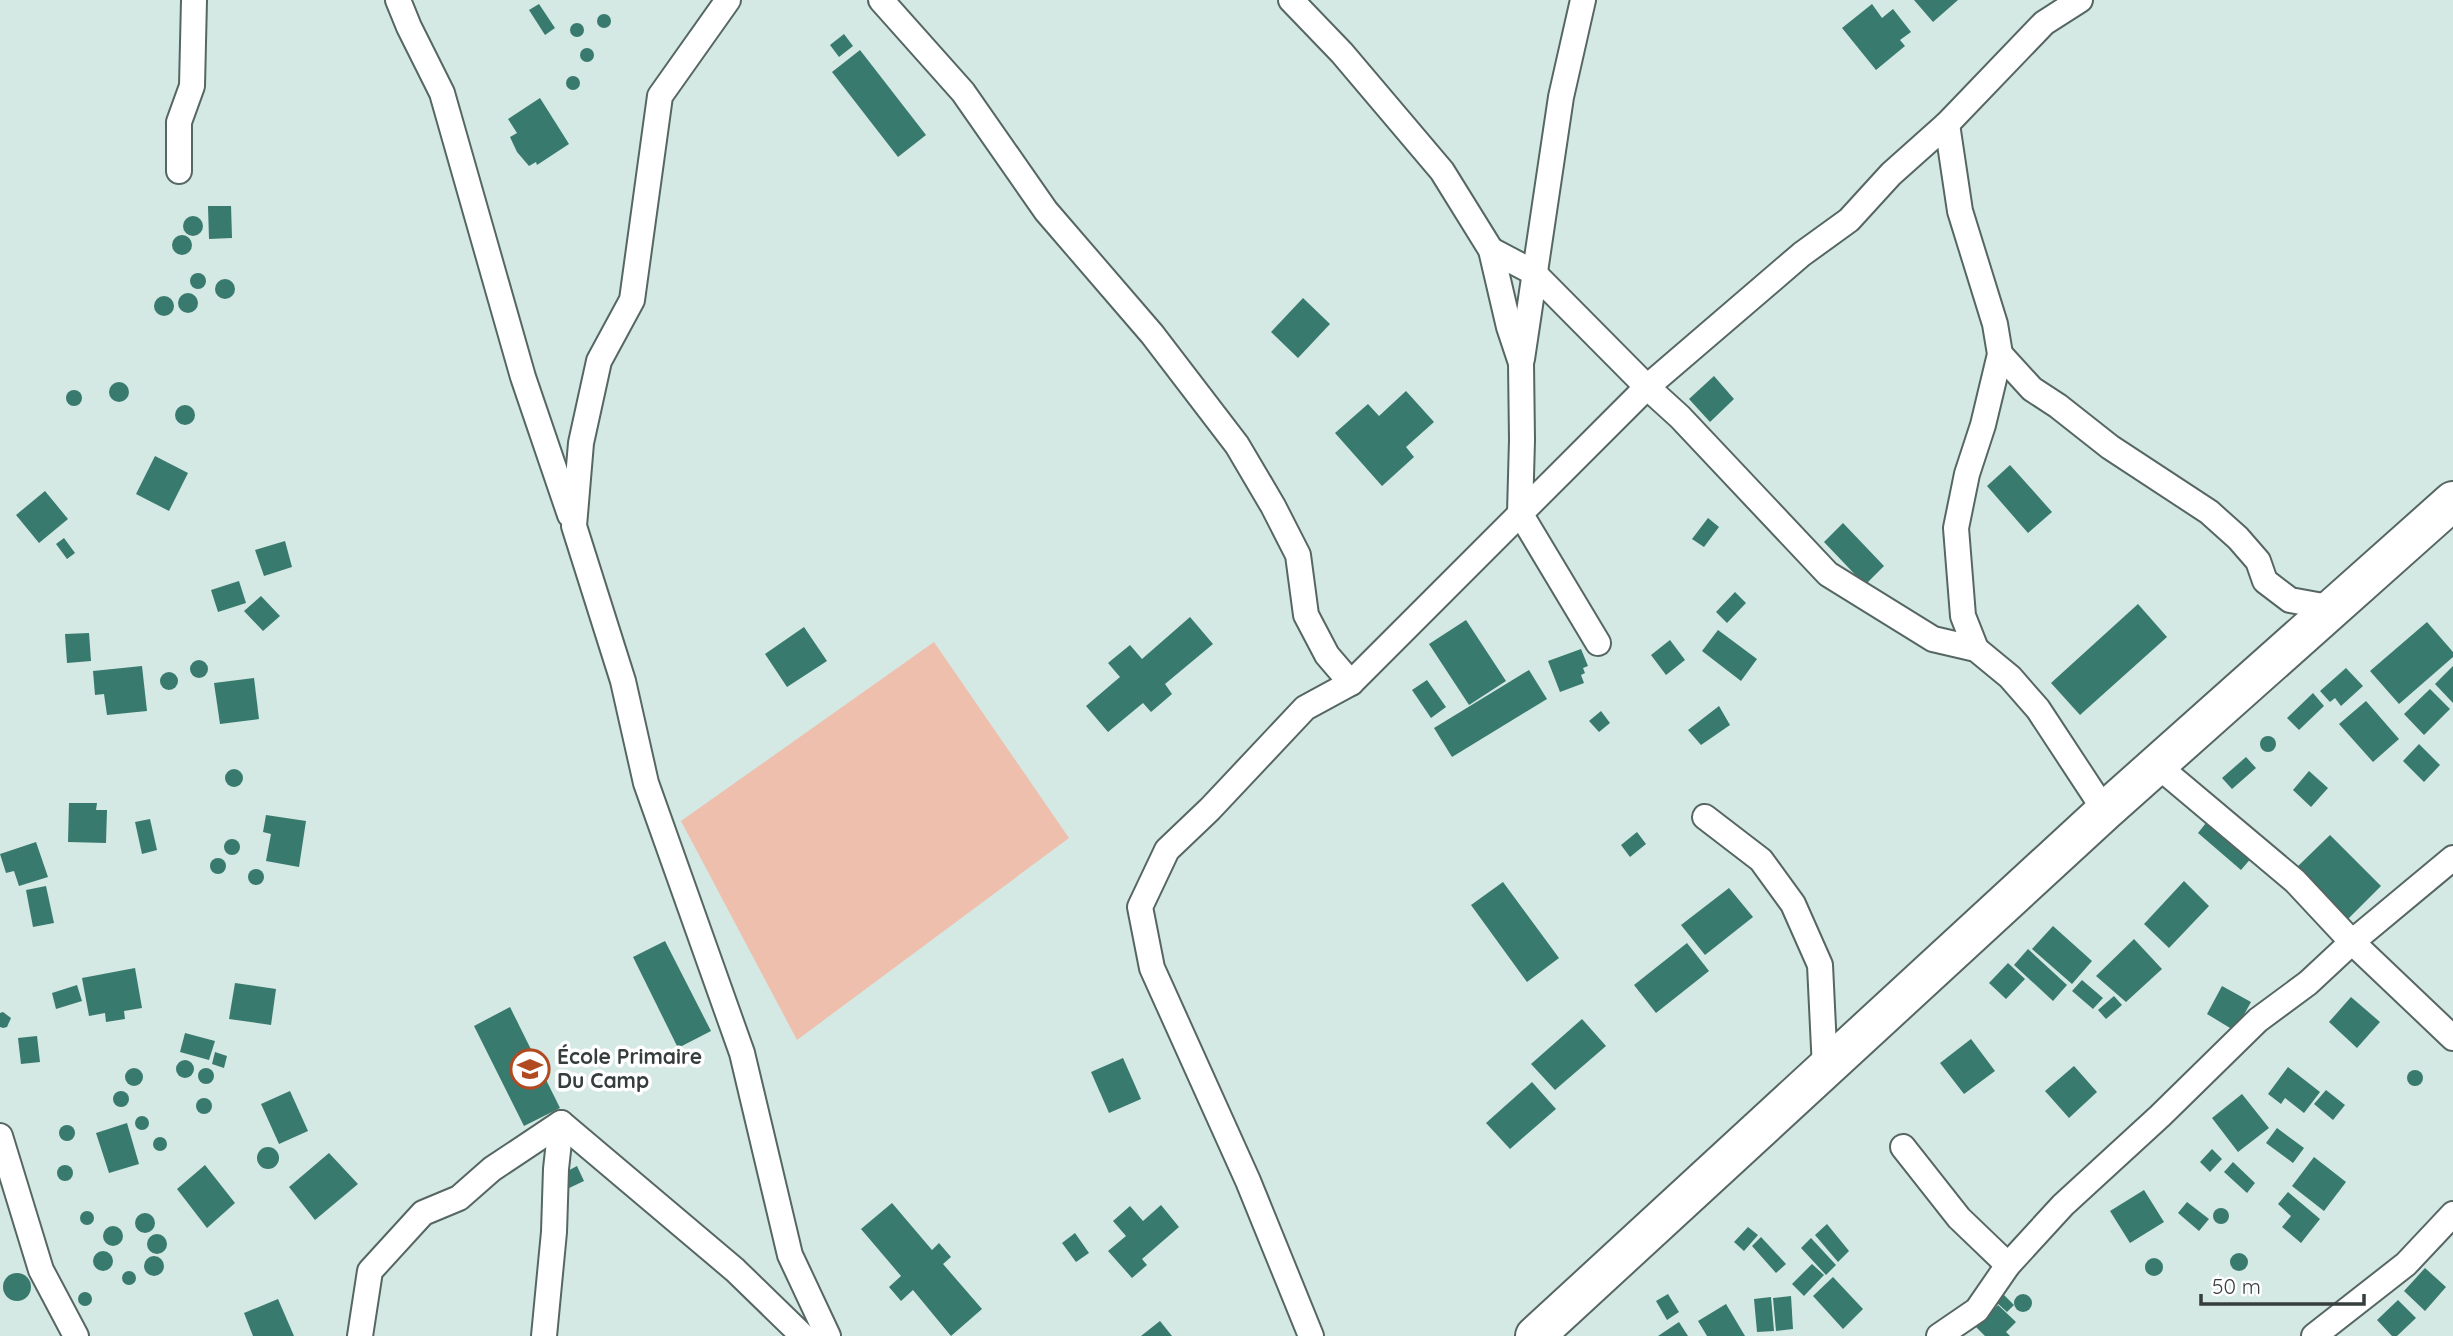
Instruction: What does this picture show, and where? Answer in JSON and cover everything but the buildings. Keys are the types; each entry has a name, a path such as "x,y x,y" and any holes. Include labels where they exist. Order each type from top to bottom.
{"highway":[{"path":"1535,1336 2105,811 2453,501"}],"street":[{"path":"179,171 179,122 192,86 194,0"},
{"path":"398,0 442,93 523,377 623,681 646,783 742,1053 790,1255 828,1336"},
{"path":"574,526 581,443 599,361 632,300 660,96 728,0"},
{"path":"881,0 964,92 1046,211 1152,334 1237,445 1273,506 1297,555 1306,615 1327,655 1351,683"},
{"path":"1291,0 1342,53 1442,171 1491,250 1509,327 1521,363"},
{"path":"1583,0 1561,97 1521,363 1520,513 1598,643"},
{"path":"1311,1336 1248,1181 1152,968 1140,907 1167,850 1306,708 1351,683 1647,387 1802,254 1849,220 1891,174 1947,124 2044,23 2080,0"},
{"path":"1947,124 1960,211 1995,324 2000,354 1983,425 1967,474 1956,527 1964,616 1976,649"},
{"path":"1491,250 1533,272 1647,387 1681,417 1828,573 1933,639 1976,649 2010,677 2038,709 2105,811"},
{"path":"2000,354 2032,389 2110,447 2219,521 2258,561 2265,581 2290,600 2334,608"},
{"path":"2157,765 2295,881 2352,942 2453,1038"},
{"path":"1705,817 1761,860 1793,904 1819,965 1825,1069"},
{"path":"1938,1336 1977,1310 2008,1265 2063,1205 2160,1116 2258,1020 2308,983 2352,942 2453,858"},
{"path":"360,1336 370,1271 423,1213 459,1198 492,1169 561,1123"},
{"path":"544,1336 561,1123"},
{"path":"561,1123 735,1270 803,1336"},
{"path":"0,1136 41,1270 76,1336"},
{"path":"1903,1147 1959,1218 2008,1265"},
{"path":"2314,1336 2406,1264 2453,1214"}],"shaded area":[{"path":"934,642 1069,838 797,1040 681,821"}],"place":[{"name":"École Primaire Du Camp","path":"530,1069"}]}
